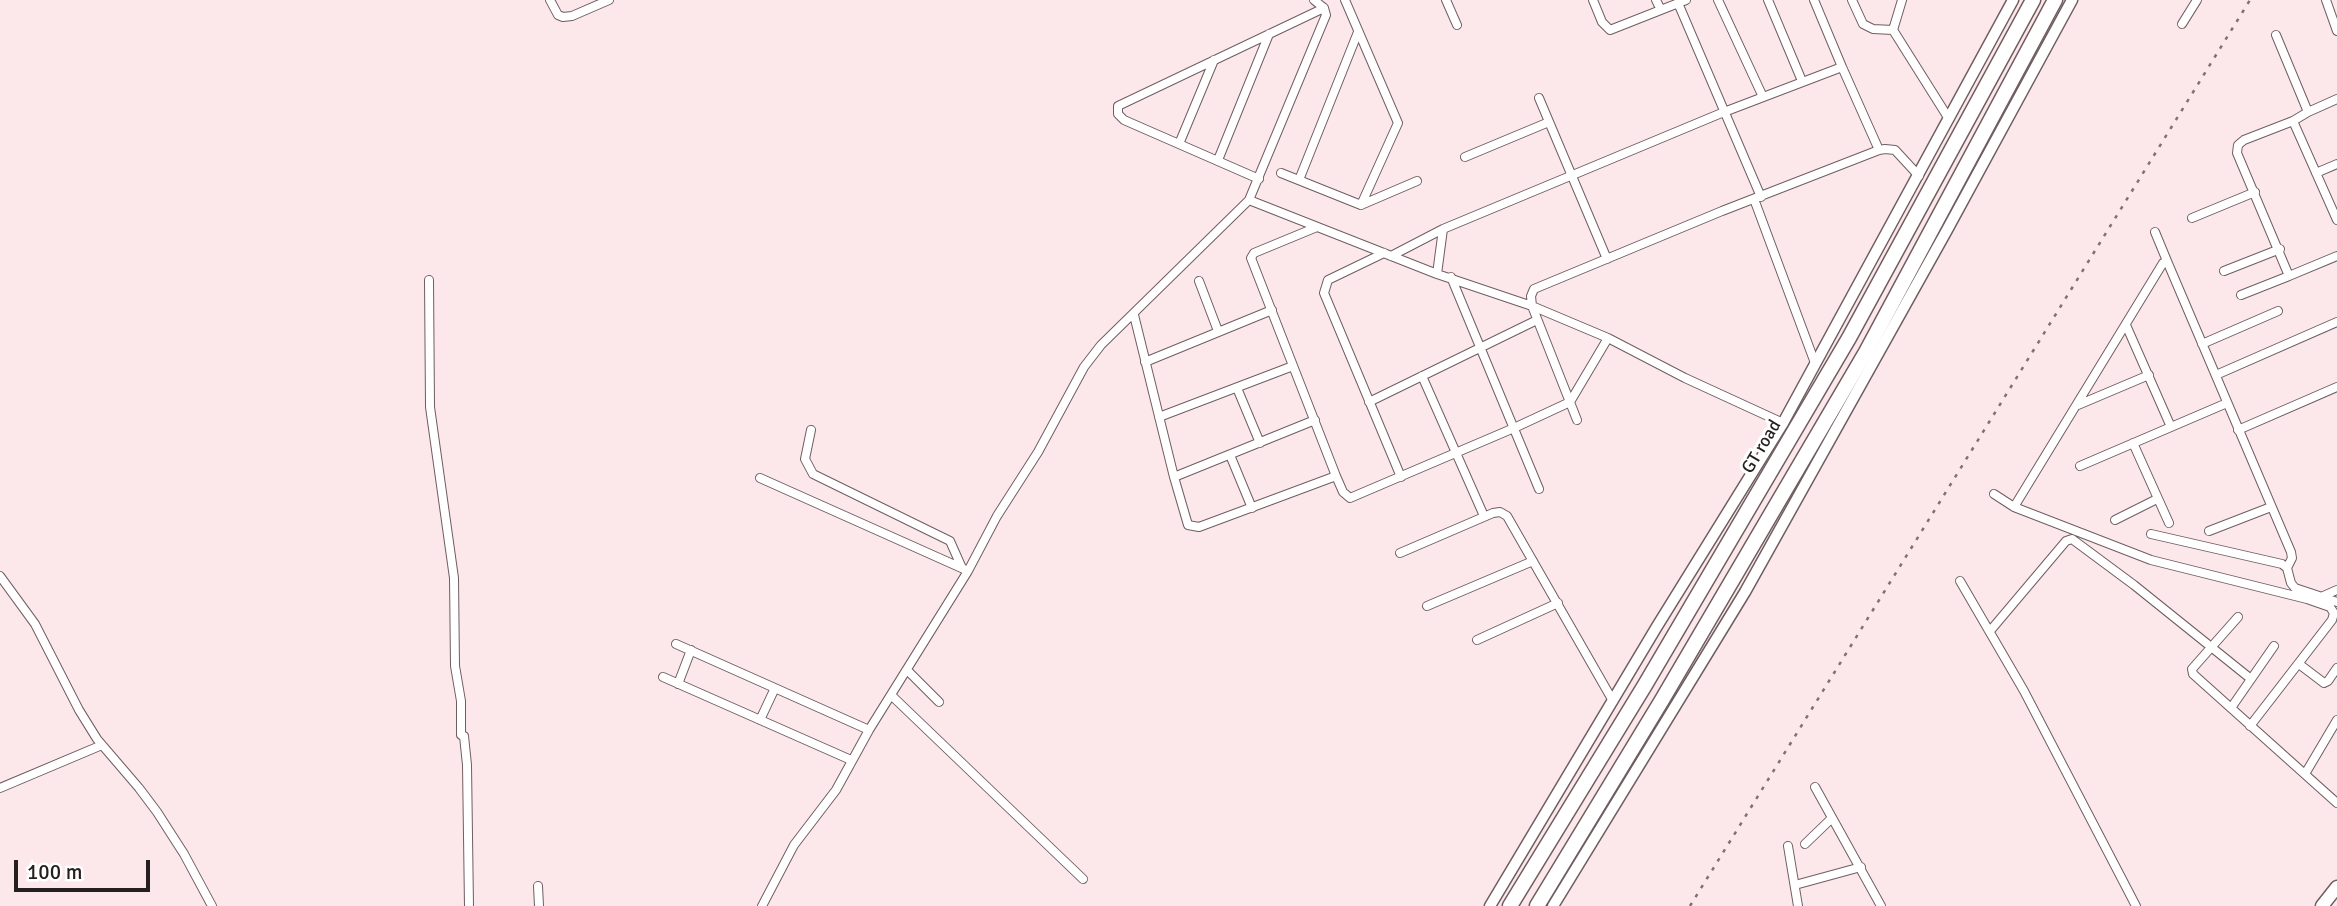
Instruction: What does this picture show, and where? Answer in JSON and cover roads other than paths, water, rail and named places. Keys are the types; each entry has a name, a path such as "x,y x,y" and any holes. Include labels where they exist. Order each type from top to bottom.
{"highway":[{"name":"GT road","path":"1510,906 1652,673 1849,338 2033,0"},
{"path":"1537,906 1662,700 1866,352 2055,0"}],"main road":[{"path":"1490,906 1656,628 1783,423 2013,0"},
{"path":"1553,906 1745,592 2072,0"},
{"path":"2322,906 2337,887"}],"street":[{"path":"550,0 558,15 563,17 609,0"},
{"path":"762,906 794,845 836,790 851,760 965,569 1038,452 1084,367 1097,349 1249,200 1326,15 1324,8 1314,0"},
{"path":"1345,0 1398,123 1362,205"},
{"path":"1446,0 1457,26"},
{"path":"1593,0 1602,22 1610,30 1682,2 1757,198 1815,363"},
{"path":"1656,0 1661,10"},
{"path":"1718,0 1762,97"},
{"path":"1768,0 1802,81"},
{"path":"1814,0 1879,150"},
{"path":"1852,0 1863,24 1873,29 1893,30"},
{"path":"1902,0 1893,30 1949,119"},
{"path":"2182,24 2197,0"},
{"path":"2326,0 2337,31"},
{"path":"1259,179 1124,120 1118,114 1118,106 1324,8"},
{"path":"1299,180 1358,32"},
{"path":"1218,160 1269,34"},
{"path":"2276,35 2308,112"},
{"path":"1179,144 1214,61"},
{"path":"1401,477 1324,293 1328,280 1724,112 1842,67"},
{"path":"1539,98 1607,259"},
{"path":"2289,276 2280,249 2236,153 2238,145 2337,99"},
{"path":"2293,121 2337,220"},
{"path":"1465,157 1549,122"},
{"path":"1577,420 1532,306 1531,296 1534,289 1879,150 1895,150 1919,176"},
{"path":"2316,173 2337,164"},
{"path":"1281,173 1362,205 1416,181"},
{"path":"2192,218 2255,192"},
{"path":"1249,200 1437,274 1532,306 1608,338 1685,378 1783,423"},
{"path":"1317,227 1252,255 1252,261 1336,476 1343,492 1350,498 1514,428 1570,401 1608,338"},
{"path":"1437,274 1443,229"},
{"path":"2155,232 2292,555 2287,568 2291,583 2295,588 2337,602"},
{"path":"2224,271 2280,249"},
{"path":"2241,295 2337,256"},
{"path":"2014,507 2166,261"},
{"path":"1451,277 1539,489"},
{"path":"429,280 430,407 454,578 456,666 461,701 461,735 464,736 467,765 469,906"},
{"path":"1199,281 1218,331"},
{"path":"1145,362 1272,310"},
{"path":"2202,344 2278,311"},
{"path":"1133,315 1185,520 1193,527 1336,476"},
{"path":"1369,402 1537,320"},
{"path":"2216,375 2337,322"},
{"path":"2126,325 2171,427"},
{"path":"1158,417 1293,366"},
{"path":"2078,405 2149,375"},
{"path":"1422,376 1484,516"},
{"path":"2238,430 2337,387"},
{"path":"1237,388 1260,443"},
{"path":"2080,466 2227,403"},
{"path":"1174,477 1315,421"},
{"path":"811,430 805,459 813,474 950,541 965,569"},
{"path":"2133,443 2169,523"},
{"path":"1230,455 1251,508"},
{"path":"760,478 965,569"},
{"path":"1994,494 2014,507 2151,560 2307,598 2330,607 2334,614 2332,620 2250,726"},
{"path":"2115,520 2157,499"},
{"path":"2209,531 2271,507"},
{"path":"1400,553 1484,516 1500,512 1507,516 1613,701"},
{"path":"2151,534 2277,563 2287,568"},
{"path":"1990,632 2066,541 2071,539 2134,585 2251,679"},
{"path":"1427,606 1533,561"},
{"path":"0,576 3,584 35,624 79,710 102,745 157,812 212,906"},
{"path":"1960,581 2024,691 2136,906"},
{"path":"2321,597 2337,590"},
{"path":"1477,640 1558,603"},
{"path":"2238,617 2193,668 2192,673 2337,803"},
{"path":"677,643 869,730"},
{"path":"2231,708 2274,646"},
{"path":"678,684 691,650"},
{"path":"2299,664 2324,683 2337,668"},
{"path":"907,670 939,702"},
{"path":"663,677 851,760"},
{"path":"760,720 775,688"},
{"path":"891,695 1083,879"},
{"path":"2305,774 2337,720"},
{"path":"0,788 102,745"},
{"path":"1815,787 1881,906"},
{"path":"1805,844 1832,818"},
{"path":"1788,846 1798,906"},
{"path":"1795,885 1861,867"},
{"path":"538,886 539,906"}],"railway":[{"path":"1690,906 2250,0"}]}
